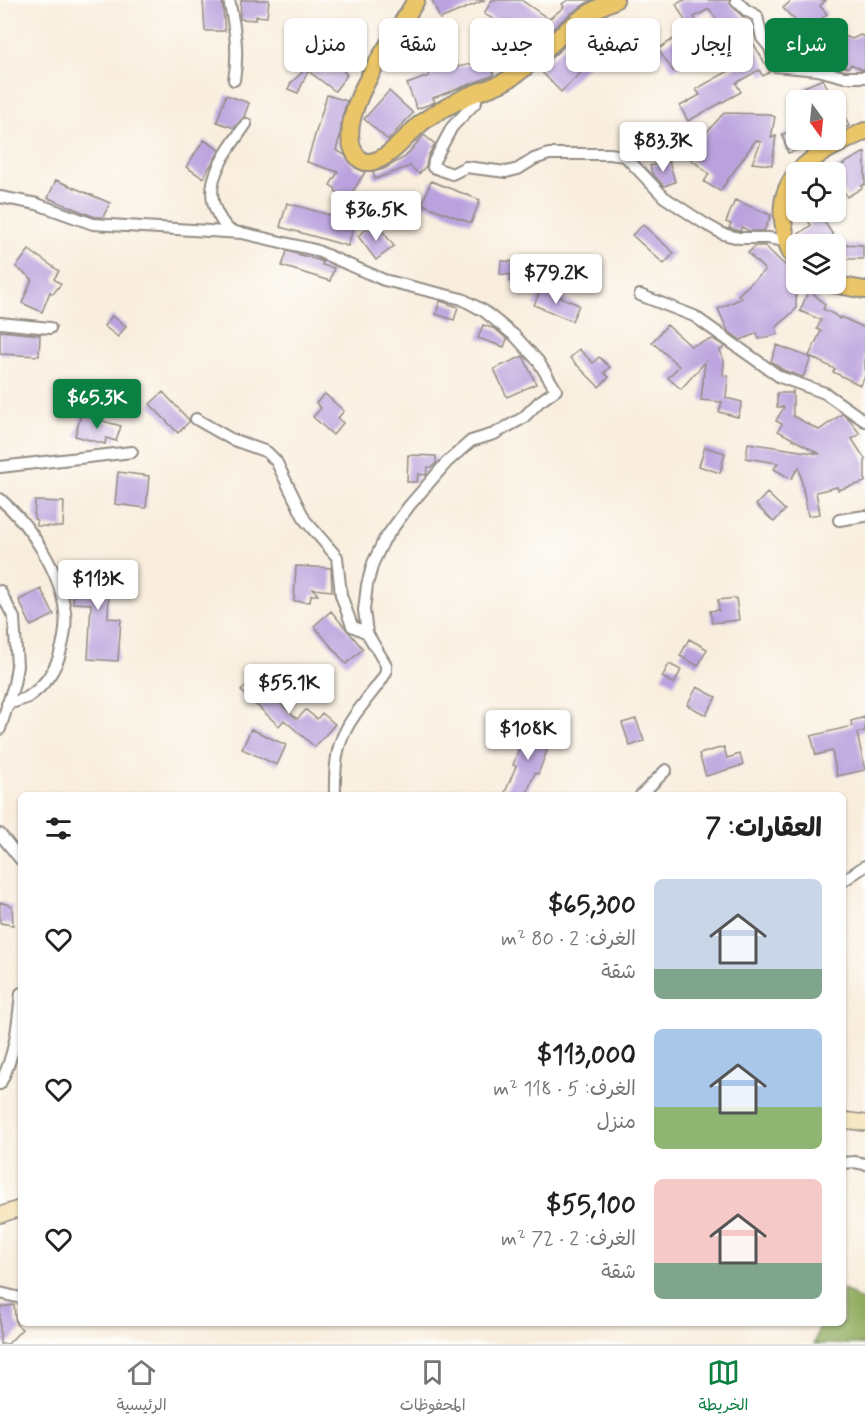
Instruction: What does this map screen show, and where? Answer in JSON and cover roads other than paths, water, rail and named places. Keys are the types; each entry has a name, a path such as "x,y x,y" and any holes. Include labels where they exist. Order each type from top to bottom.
{"main road":[{"path":"416,0 371,72 352,117 354,153 363,162 381,159 429,117 468,96 500,85 511,78 566,28 615,0"},
{"path":"786,241 783,207 785,188 791,178 817,157 865,131"},
{"path":"846,287 865,290"}],"street":[{"path":"229,0 237,39 234,80"},
{"path":"736,0 746,10 757,16 762,38 770,48 775,66 818,70 844,77 865,77"},
{"path":"468,96 476,98 476,102 452,127 433,167 452,174 466,167 506,172 518,169 534,159 549,154 625,156 664,197 723,234 739,238 768,238 786,241"},
{"path":"246,124 214,176 211,197 216,211 230,230 315,250 384,280 445,294 475,305 522,344 543,367 556,390 539,402 523,418 494,434 471,441 447,462 409,506 384,540 374,563 364,610 367,633 383,658 386,672 350,721 340,739 334,764 334,792"},
{"path":"0,197 38,204 100,225 242,233"},
{"path":"640,295 694,316 780,376 825,393 865,421"},
{"path":"0,323 50,328"},
{"path":"196,418 231,439 267,452 276,461 305,520 337,557 341,595 352,626 367,633"},
{"path":"0,467 132,452"},
{"path":"0,499 21,519 38,543 55,579 66,615 62,648 54,669 44,683 28,697 7,704"},
{"path":"839,520 865,516"},
{"path":"0,591 14,618 16,647 14,684 0,729"},
{"path":"644,792 666,770"},
{"path":"0,834 18,856"},
{"path":"846,879 865,866"},
{"path":"0,1084 16,1038 18,1020"},
{"path":"846,1120 865,1123"},
{"path":"846,1163 865,1164"},
{"path":"0,1215 18,1209"},
{"path":"0,1293 18,1297"}]}
